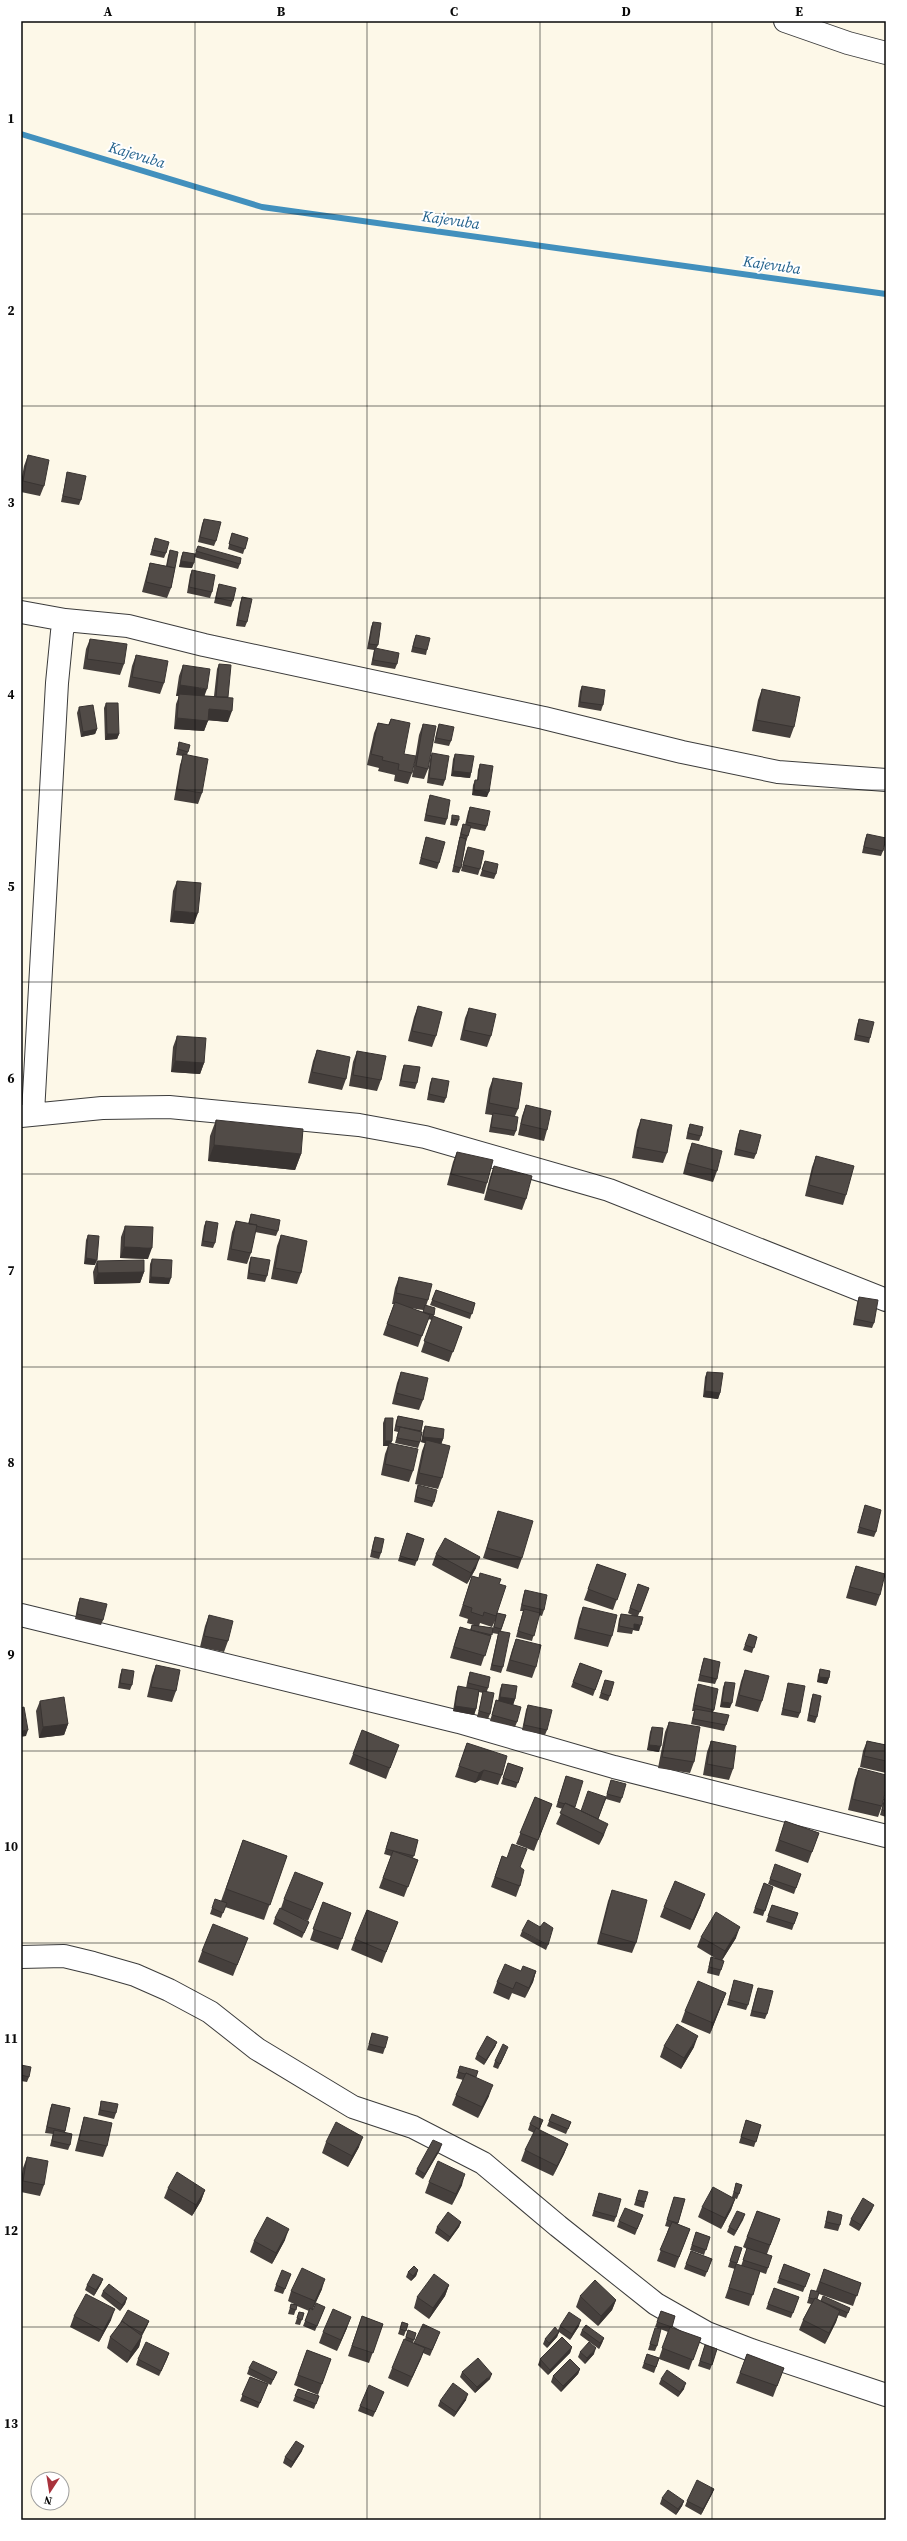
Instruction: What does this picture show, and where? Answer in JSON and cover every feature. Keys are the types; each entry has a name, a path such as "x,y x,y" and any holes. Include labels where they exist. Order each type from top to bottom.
{"street":[{"path":"785,21 848,43 886,52"},
{"path":"21,612 65,620 128,626 204,645 544,718 682,752 778,772 886,780"},
{"path":"65,620 62,632 57,683 27,1114 102,1108 169,1107 359,1125 425,1137 608,1190 886,1300"},
{"path":"21,1615 459,1722 614,1767 886,1836"},
{"path":"21,1958 64,1956 135,1975 169,1990 210,2012 257,2049 353,2107 413,2127 483,2163 558,2226 656,2304 707,2333 751,2350 886,2395"}],"building":[{"path":"28,455 49,460 44,486 23,481"},
{"path":"67,472 86,476 81,500 63,496"},
{"path":"204,519 221,522 216,541 200,537"},
{"path":"232,533 248,538 245,549 229,544"},
{"path":"155,538 169,542 166,553 152,550"},
{"path":"198,546 241,558 240,564 196,551"},
{"path":"170,550 178,552 175,568 167,566"},
{"path":"183,552 195,554 194,563 181,561"},
{"path":"150,563 175,568 171,588 146,582"},
{"path":"192,570 215,575 212,592 189,587"},
{"path":"219,584 236,588 233,601 216,598"},
{"path":"242,597 252,599 247,622 238,620"},
{"path":"373,622 381,623 378,645 369,644"},
{"path":"416,635 430,638 427,650 413,647"},
{"path":"90,639 127,644 124,664 87,659"},
{"path":"375,648 399,653 397,664 373,660"},
{"path":"136,655 168,661 164,683 132,677"},
{"path":"219,664 231,665 228,697 216,697"},
{"path":"183,665 210,669 207,689 180,685"},
{"path":"582,686 605,690 603,705 580,702"},
{"path":"762,689 800,697 794,727 756,720"},
{"path":"179,694 233,698 232,711 209,709 208,721 177,718"},
{"path":"106,703 118,703 119,734 107,734"},
{"path":"93,705 97,729 83,732 79,707"},
{"path":"391,719 410,723 404,754 416,756 412,773 398,770 399,764 382,760 383,757 371,754 378,723 389,725"},
{"path":"423,724 436,726 428,769 416,766"},
{"path":"439,724 454,727 451,741 436,738"},
{"path":"179,742 190,745 188,752 178,749"},
{"path":"432,753 449,756 445,780 429,778"},
{"path":"183,754 208,759 202,793 177,789"},
{"path":"455,754 474,756 471,773 453,771"},
{"path":"480,764 493,766 489,792 474,790 475,780 478,780"},
{"path":"430,795 450,800 447,819 426,815"},
{"path":"470,807 490,811 487,826 467,822"},
{"path":"452,815 459,816 459,820 452,819"},
{"path":"463,824 471,826 468,836 461,834"},
{"path":"867,834 886,838 883,851 864,847"},
{"path":"426,837 445,842 439,863 421,858"},
{"path":"460,837 466,839 461,868 454,866"},
{"path":"468,847 484,851 480,869 463,865"},
{"path":"485,861 498,864 496,874 482,870"},
{"path":"177,881 201,883 198,913 174,911"},
{"path":"418,1006 442,1012 436,1036 412,1031"},
{"path":"469,1008 496,1014 491,1036 464,1030"},
{"path":"859,1019 874,1022 870,1038 856,1035"},
{"path":"177,1036 206,1038 204,1063 175,1061"},
{"path":"317,1050 350,1057 346,1079 312,1072"},
{"path":"357,1051 386,1056 381,1080 353,1075"},
{"path":"404,1065 420,1067 417,1083 401,1081"},
{"path":"432,1078 449,1081 446,1098 429,1094"},
{"path":"493,1078 522,1083 518,1109 489,1103"},
{"path":"526,1105 551,1111 547,1130 521,1124"},
{"path":"493,1113 518,1117 516,1131 491,1127"},
{"path":"641,1119 672,1125 667,1153 635,1147"},
{"path":"216,1120 303,1129 301,1154 214,1145"},
{"path":"690,1124 703,1127 701,1136 688,1133"},
{"path":"740,1130 761,1135 756,1154 736,1149"},
{"path":"692,1143 722,1151 717,1171 687,1163"},
{"path":"457,1152 493,1160 487,1183 451,1174"},
{"path":"816,1156 854,1166 846,1195 809,1185"},
{"path":"494,1166 532,1176 526,1199 488,1189"},
{"path":"251,1214 280,1220 278,1231 249,1224"},
{"path":"206,1221 218,1223 215,1243 203,1241"},
{"path":"236,1221 257,1225 251,1253 231,1249"},
{"path":"125,1226 153,1227 152,1248 124,1247"},
{"path":"88,1235 99,1236 97,1260 86,1258"},
{"path":"281,1235 307,1241 301,1273 275,1268"},
{"path":"251,1257 270,1260 267,1276 249,1273"},
{"path":"152,1259 172,1260 171,1278 151,1277"},
{"path":"144,1260 144,1272 98,1273 97,1261"},
{"path":"399,1277 432,1284 428,1300 396,1293"},
{"path":"436,1290 475,1303 472,1314 432,1300"},
{"path":"859,1297 878,1300 874,1323 855,1319"},
{"path":"395,1302 430,1315 422,1336 387,1324"},
{"path":"425,1305 435,1308 434,1315 423,1312"},
{"path":"433,1316 462,1327 453,1352 424,1341"},
{"path":"401,1372 428,1378 423,1400 396,1393"},
{"path":"707,1372 723,1373 720,1393 705,1391"},
{"path":"398,1416 423,1421 421,1431 396,1426"},
{"path":"385,1418 393,1418 392,1441 385,1441"},
{"path":"425,1426 444,1429 443,1439 423,1437"},
{"path":"400,1427 422,1432 420,1442 397,1438"},
{"path":"426,1440 450,1446 442,1478 419,1473"},
{"path":"389,1443 418,1449 413,1471 385,1464"},
{"path":"418,1485 437,1490 434,1502 416,1497"},
{"path":"865,1505 881,1510 876,1532 859,1527"},
{"path":"498,1511 533,1521 522,1558 487,1548"},
{"path":"407,1533 424,1539 417,1561 400,1556"},
{"path":"375,1537 384,1539 381,1553 372,1551"},
{"path":"445,1538 480,1557 471,1573 436,1554"},
{"path":"597,1564 626,1574 617,1600 588,1589"},
{"path":"856,1566 885,1574 880,1595 850,1587"},
{"path":"480,1573 501,1579 499,1584 506,1586 496,1616 484,1612 483,1616 471,1612 472,1608 463,1605 472,1576 479,1578"},
{"path":"638,1584 649,1588 640,1612 630,1608"},
{"path":"525,1590 547,1595 544,1610 522,1605"},
{"path":"80,1598 107,1604 103,1620 77,1614"},
{"path":"583,1607 617,1615 612,1636 578,1628"},
{"path":"524,1609 540,1613 534,1636 518,1631"},
{"path":"497,1613 506,1615 501,1629 494,1627"},
{"path":"621,1614 643,1617 641,1625 634,1624 634,1629 619,1626"},
{"path":"209,1615 233,1621 228,1641 204,1636"},
{"path":"472,1625 493,1628 492,1635 471,1630"},
{"path":"460,1627 491,1636 485,1656 454,1647"},
{"path":"499,1631 510,1633 503,1667 492,1665"},
{"path":"749,1634 757,1637 754,1648 745,1645"},
{"path":"516,1639 541,1645 536,1667 510,1660"},
{"path":"704,1658 720,1662 717,1679 700,1675"},
{"path":"580,1663 602,1671 595,1690 573,1682"},
{"path":"156,1665 180,1670 176,1691 151,1687"},
{"path":"122,1669 134,1671 132,1685 120,1683"},
{"path":"820,1669 830,1671 829,1678 819,1677"},
{"path":"745,1670 769,1676 762,1701 739,1695"},
{"path":"470,1672 490,1677 488,1688 468,1683"},
{"path":"605,1680 614,1682 610,1696 601,1693"},
{"path":"725,1682 735,1683 732,1703 722,1702"},
{"path":"788,1683 805,1686 800,1713 783,1709"},
{"path":"502,1684 517,1686 515,1699 500,1697"},
{"path":"698,1684 718,1689 714,1710 694,1705"},
{"path":"458,1686 479,1690 476,1709 455,1706"},
{"path":"483,1691 494,1693 490,1714 479,1711"},
{"path":"813,1694 821,1696 817,1717 809,1715"},
{"path":"64,1697 68,1724 43,1727 40,1701"},
{"path":"496,1700 521,1707 517,1722 492,1715"},
{"path":"528,1705 552,1710 547,1730 524,1725"},
{"path":"24,1707 28,1730 21,1731 21,1708"},
{"path":"695,1709 729,1715 726,1725 693,1719"},
{"path":"669,1722 700,1727 694,1762 662,1757"},
{"path":"652,1727 663,1728 661,1746 649,1745"},
{"path":"362,1730 399,1745 390,1768 353,1754"},
{"path":"711,1741 736,1746 733,1769 707,1764"},
{"path":"867,1741 886,1745 886,1761 864,1756"},
{"path":"467,1743 507,1756 502,1775 484,1770 479,1773 459,1766"},
{"path":"508,1763 523,1768 518,1783 503,1778"},
{"path":"859,1768 886,1775 886,1789 882,1806 852,1799"},
{"path":"566,1776 583,1781 575,1807 558,1802"},
{"path":"611,1780 626,1784 622,1798 607,1794"},
{"path":"588,1791 606,1797 598,1819 581,1811"},
{"path":"886,1793 886,1811 882,1810"},
{"path":"535,1797 552,1804 538,1840 520,1833"},
{"path":"565,1803 608,1824 603,1834 560,1813"},
{"path":"785,1821 819,1833 812,1852 779,1840"},
{"path":"391,1832 418,1840 414,1856 386,1849"},
{"path":"243,1840 287,1856 270,1905 226,1889"},
{"path":"512,1844 527,1849 520,1867 524,1870 520,1886 495,1877 502,1856 507,1858"},
{"path":"393,1851 418,1860 408,1887 383,1878"},
{"path":"775,1864 801,1874 796,1888 770,1879"},
{"path":"295,1872 323,1883 312,1910 284,1899"},
{"path":"675,1881 705,1894 693,1920 664,1907"},
{"path":"764,1883 773,1887 765,1911 755,1908"},
{"path":"612,1890 647,1900 636,1943 601,1933"},
{"path":"215,1899 227,1903 223,1913 212,1908"},
{"path":"323,1902 351,1913 342,1939 313,1929"},
{"path":"772,1905 798,1913 794,1924 768,1916"},
{"path":"280,1908 309,1922 304,1933 275,1918"},
{"path":"367,1910 398,1922 386,1952 355,1939"},
{"path":"716,1912 740,1927 725,1951 701,1937"},
{"path":"528,1920 540,1927 544,1922 553,1928 548,1945 522,1931"},
{"path":"213,1924 248,1938 237,1965 202,1951"},
{"path":"711,1957 724,1961 721,1970 709,1967"},
{"path":"505,1964 521,1971 523,1966 536,1971 529,1988 516,1982 513,1989 497,1982"},
{"path":"734,1980 753,1985 748,2005 729,2000"},
{"path":"698,1981 726,1993 713,2023 685,2011"},
{"path":"758,1988 773,1991 767,2014 752,2011"},
{"path":"677,2024 698,2036 684,2058 664,2046"},
{"path":"372,2033 388,2037 385,2048 369,2044"},
{"path":"487,2036 497,2042 486,2060 477,2054"},
{"path":"503,2044 508,2047 500,2064 495,2061"},
{"path":"21,2065 31,2067 29,2077 21,2075"},
{"path":"460,2066 478,2071 476,2077 458,2072"},
{"path":"466,2073 493,2085 482,2107 456,2095"},
{"path":"101,2101 118,2104 116,2113 100,2110"},
{"path":"52,2104 70,2108 65,2131 47,2127"},
{"path":"552,2114 571,2122 568,2129 549,2121"},
{"path":"534,2116 543,2120 539,2129 530,2124"},
{"path":"84,2117 112,2123 107,2146 79,2140"},
{"path":"746,2120 761,2125 756,2142 741,2137"},
{"path":"336,2122 363,2137 352,2156 326,2142"},
{"path":"536,2128 568,2144 557,2166 525,2150"},
{"path":"54,2130 72,2134 70,2145 52,2141"},
{"path":"433,2140 442,2144 425,2174 417,2169"},
{"path":"27,2157 48,2161 44,2185 23,2181"},
{"path":"438,2161 465,2174 456,2194 429,2182"},
{"path":"177,2172 205,2190 196,2205 168,2188"},
{"path":"736,2183 742,2185 739,2194 734,2192"},
{"path":"713,2187 735,2199 725,2218 702,2207"},
{"path":"639,2190 648,2192 645,2202 636,2200"},
{"path":"599,2193 621,2199 616,2217 594,2211"},
{"path":"674,2197 685,2199 678,2223 667,2220"},
{"path":"863,2198 874,2205 861,2225 851,2219"},
{"path":"625,2208 643,2215 637,2229 619,2221"},
{"path":"737,2211 745,2214 736,2231 729,2227"},
{"path":"757,2211 780,2219 770,2245 747,2237"},
{"path":"828,2211 842,2215 840,2225 826,2222"},
{"path":"448,2212 461,2222 450,2237 437,2227"},
{"path":"267,2217 289,2229 276,2253 254,2241"},
{"path":"672,2222 690,2229 679,2257 660,2250"},
{"path":"696,2232 710,2237 706,2250 692,2245"},
{"path":"735,2246 742,2248 737,2263 730,2261"},
{"path":"747,2248 772,2256 768,2268 743,2260"},
{"path":"691,2251 712,2259 707,2272 686,2264"},
{"path":"736,2264 760,2271 753,2295 729,2288"},
{"path":"784,2264 810,2274 805,2287 779,2278"},
{"path":"414,2266 418,2270 413,2276 408,2272"},
{"path":"302,2268 325,2279 315,2301 291,2291"},
{"path":"824,2269 861,2283 857,2296 820,2282"},
{"path":"282,2270 291,2274 285,2289 276,2285"},
{"path":"93,2274 103,2279 96,2290 87,2285"},
{"path":"434,2274 449,2285 433,2308 417,2297"},
{"path":"595,2280 616,2300 601,2316 580,2296"},
{"path":"109,2284 127,2298 122,2305 103,2291"},
{"path":"774,2288 799,2297 793,2313 768,2304"},
{"path":"811,2290 819,2292 817,2299 809,2298"},
{"path":"86,2294 115,2309 103,2331 74,2316"},
{"path":"823,2296 850,2308 848,2313 821,2301"},
{"path":"815,2298 840,2311 829,2333 803,2320"},
{"path":"316,2303 325,2307 317,2326 305,2321 310,2308 313,2310"},
{"path":"291,2304 297,2305 296,2310 290,2308"},
{"path":"333,2309 351,2317 341,2340 323,2332"},
{"path":"128,2310 149,2321 142,2333 122,2321 121,2322"},
{"path":"661,2311 675,2316 672,2327 657,2322"},
{"path":"299,2312 304,2313 302,2320 297,2318"},
{"path":"569,2312 581,2320 572,2334 560,2326"},
{"path":"362,2316 383,2324 373,2353 352,2346"},
{"path":"122,2321 142,2336 131,2352 110,2337"},
{"path":"402,2322 408,2324 406,2331 400,2329"},
{"path":"423,2324 440,2332 432,2350 414,2343"},
{"path":"586,2325 604,2338 600,2343 582,2330"},
{"path":"555,2327 559,2332 549,2343 545,2339"},
{"path":"670,2327 701,2338 693,2360 662,2348"},
{"path":"655,2328 661,2329 657,2346 650,2344"},
{"path":"408,2330 416,2333 414,2340 406,2337"},
{"path":"562,2337 572,2347 550,2370 540,2359"},
{"path":"404,2339 425,2348 412,2377 392,2368"},
{"path":"146,2342 169,2353 161,2371 138,2359"},
{"path":"589,2342 596,2348 587,2358 580,2352"},
{"path":"705,2345 717,2349 712,2365 700,2361"},
{"path":"307,2350 331,2359 322,2384 298,2375"},
{"path":"647,2354 659,2358 656,2367 644,2363"},
{"path":"747,2354 784,2368 777,2386 740,2373"},
{"path":"478,2358 492,2374 477,2387 462,2372"},
{"path":"570,2359 580,2369 563,2386 553,2376"},
{"path":"253,2361 277,2372 273,2380 249,2368"},
{"path":"667,2370 686,2383 680,2392 661,2379"},
{"path":"250,2377 268,2384 260,2403 242,2395"},
{"path":"453,2383 468,2394 456,2412 440,2401"},
{"path":"369,2385 384,2392 375,2412 360,2406"},
{"path":"298,2389 319,2396 316,2404 295,2396"},
{"path":"296,2441 304,2446 293,2462 285,2457"},
{"path":"697,2480 714,2489 703,2509 687,2501"},
{"path":"668,2490 684,2501 678,2509 662,2498"}],"waterway":[{"name":"Kajevuba","path":"21,134 262,207 886,294"}]}
